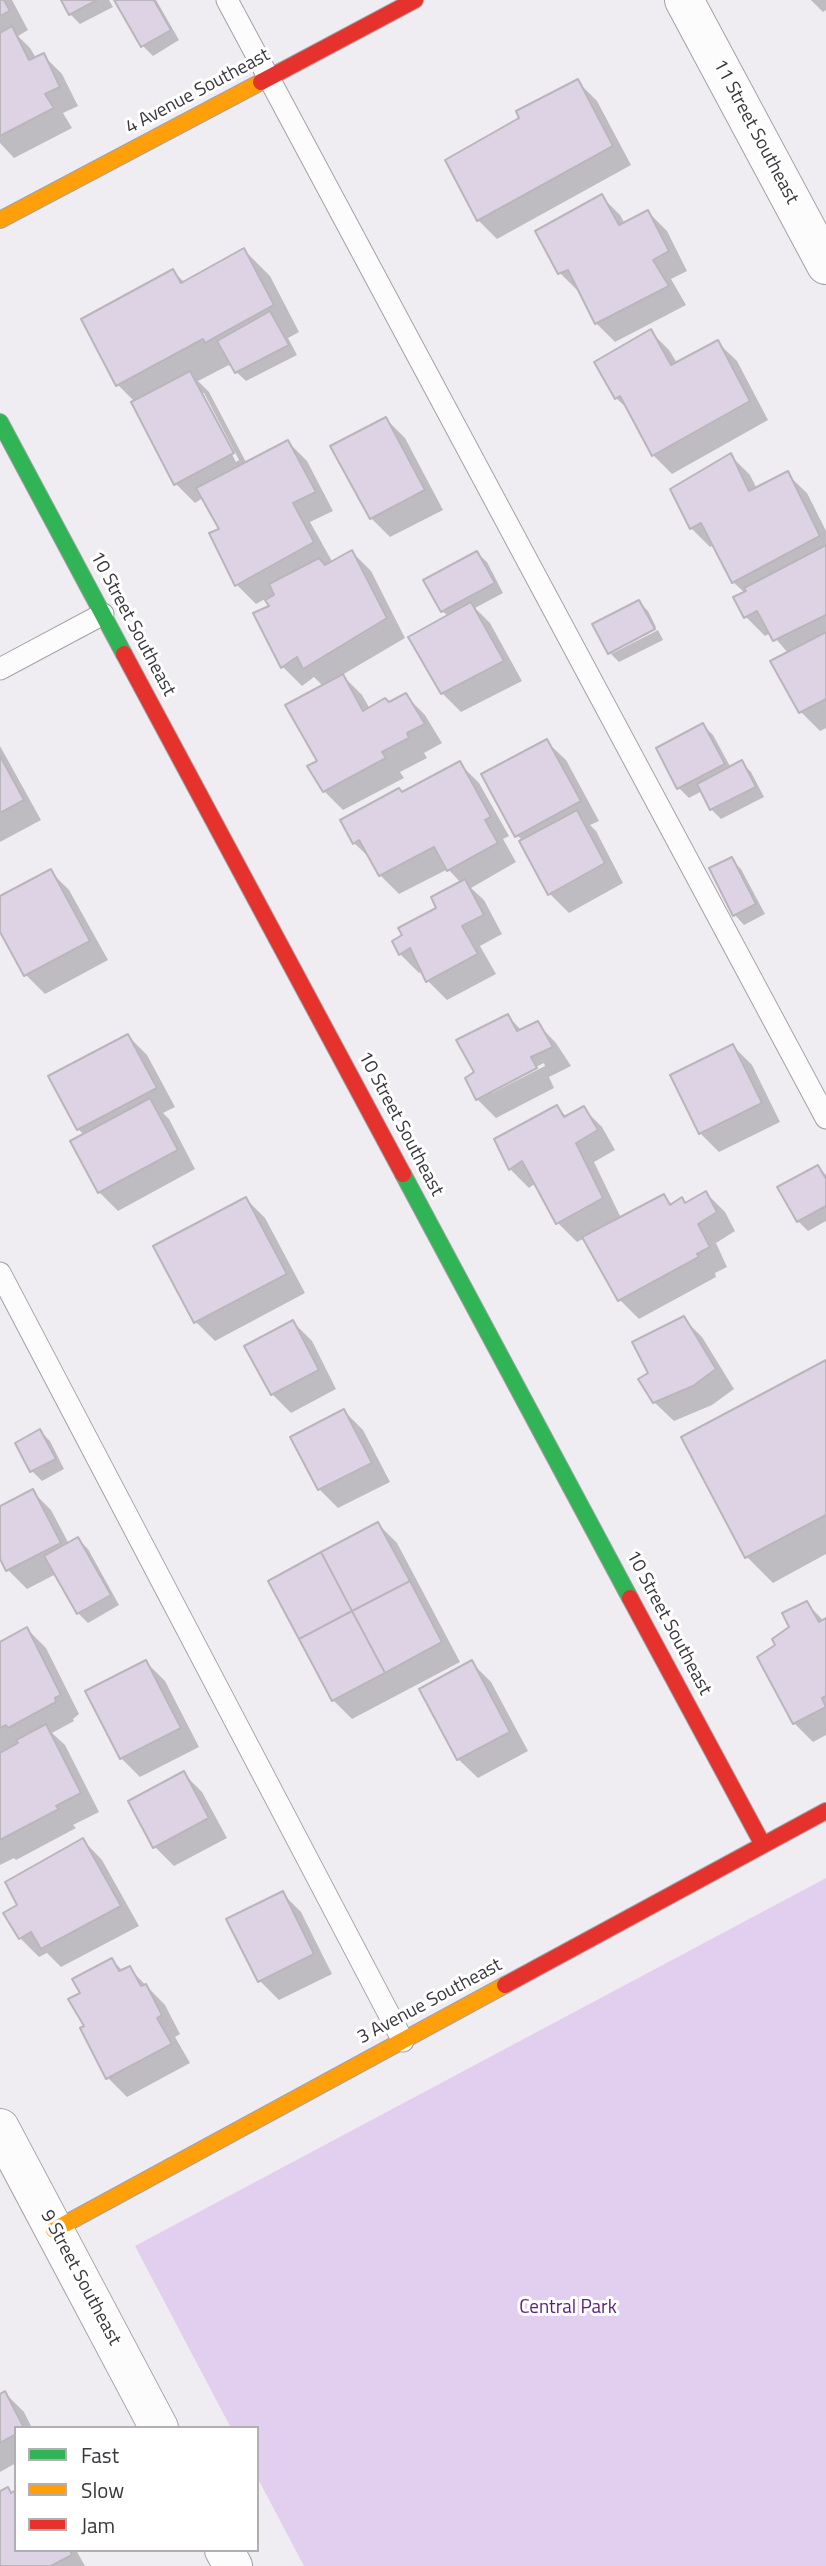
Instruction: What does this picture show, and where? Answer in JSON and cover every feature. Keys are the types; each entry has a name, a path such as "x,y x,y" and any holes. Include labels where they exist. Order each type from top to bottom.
{"street":[{"name":"4 Avenue Southeast","path":"0,220 415,0"},
{"name":"11 Street Southeast","path":"684,0 826,265"},
{"name":"10 Street Southeast","path":"0,422 764,1845"},
{"name":"3 Avenue Southeast","path":"54,2230 826,1811"},
{"name":"9 Street Southeast","path":"0,2128 158,2426"}],"lane":[{"path":"227,0 826,1118"},
{"path":"0,669 103,614"},
{"path":"0,1273 403,2041"}],"green space":[{"name":"Central Park","path":"826,1878 826,2566 304,2566 259,2481 259,2426 230,2426 135,2246"}],"building":[{"path":"0,0 4,0 10,11 0,16"},
{"path":"61,0 97,0 69,15"},
{"path":"114,0 154,0 171,30 141,47"},
{"path":"12,26 29,60 44,53 60,87 45,94 54,108 0,136 0,33"},
{"path":"578,79 613,146 477,221 445,160 519,118 516,111"},
{"path":"602,194 619,225 648,210 669,251 653,260 669,286 595,324 568,270 558,274 535,231"},
{"path":"244,248 274,305 205,343 203,339 116,386 81,319 173,269 181,283"},
{"path":"270,311 289,345 235,373 217,341"},
{"path":"651,329 671,365 718,340 750,401 652,456 620,396 615,399 594,362"},
{"path":"190,371 234,453 174,485 131,402"},
{"path":"386,417 425,490 370,519 330,446"},
{"path":"288,440 316,492 293,503 314,542 235,586 209,533 219,529 196,488"},
{"path":"731,453 749,491 788,471 820,536 732,583 701,523 690,529 670,489"},
{"path":"826,545 826,615 773,641 757,611 744,618 733,597 746,591 744,588"},
{"path":"352,550 387,618 303,669 297,657 281,668 253,613 269,606 265,600 274,595 269,584 319,558 325,565"},
{"path":"477,551 495,583 441,612 423,580"},
{"path":"639,600 655,629 608,654 592,624"},
{"path":"471,602 504,661 441,694 408,637"},
{"path":"826,632 826,699 799,713 770,661"},
{"path":"343,674 363,711 385,698 389,702 406,693 425,724 407,733 409,738 382,752 386,758 323,792 307,766 317,761 285,705"},
{"path":"703,723 725,764 677,789 656,748"},
{"path":"547,739 581,801 515,837 481,774"},
{"path":"0,756 24,800 0,813"},
{"path":"742,760 756,787 710,810 697,784"},
{"path":"460,761 491,817 485,820 498,843 447,871 434,847 379,876 359,840 353,844 340,820 399,788 402,792"},
{"path":"577,810 605,863 548,895 519,841"},
{"path":"732,857 756,904 733,916 709,868"},
{"path":"51,869 90,941 24,976 0,932 0,896"},
{"path":"465,879 484,915 462,926 478,954 426,982 410,948 399,955 392,941 402,935 398,928 436,908 431,897"},
{"path":"508,1014 517,1031 538,1021 553,1047 531,1057 537,1068 476,1100 465,1078 474,1072 456,1040"},
{"path":"128,1034 157,1088 77,1130 48,1076"},
{"path":"733,1044 762,1103 699,1134 670,1075"},
{"path":"150,1098 178,1150 98,1193 70,1141"},
{"path":"557,1105 564,1117 584,1106 598,1130 576,1143 603,1198 556,1224 522,1161 509,1170 494,1139"},
{"path":"818,1165 826,1179 826,1206 797,1222 777,1187"},
{"path":"706,1191 717,1212 698,1224 710,1247 697,1254 699,1257 618,1301 582,1237 664,1194 670,1205 682,1197 685,1203"},
{"path":"246,1197 287,1274 194,1323 153,1246"},
{"path":"684,1316 716,1369 693,1386 653,1403 638,1379 648,1373 632,1342"},
{"path":"293,1320 319,1370 271,1395 244,1346"},
{"path":"826,1360 826,1515 745,1558 681,1437"},
{"path":"344,1409 372,1463 318,1490 290,1437"},
{"path":"40,1429 56,1459 30,1472 15,1443"},
{"path":"33,1489 61,1543 6,1571 0,1559 0,1506"},
{"path":"378,1522 410,1581 352,1611 321,1552"},
{"path":"78,1537 111,1595 77,1614 44,1556"},
{"path":"321,1552 352,1611 299,1639 268,1581"},
{"path":"410,1581 442,1642 385,1673 352,1611"},
{"path":"807,1601 819,1622 826,1618 826,1696 822,1698 826,1707 793,1724 757,1657 775,1645 772,1639 789,1627 782,1613"},
{"path":"352,1611 385,1673 332,1701 299,1639"},
{"path":"27,1627 61,1695 55,1698 56,1702 8,1728 6,1725 0,1728 0,1642"},
{"path":"146,1660 181,1728 120,1759 85,1691"},
{"path":"472,1660 510,1732 457,1760 419,1689"},
{"path":"46,1724 81,1793 56,1806 59,1809 0,1840 0,1753 18,1743 16,1740"},
{"path":"184,1771 209,1818 153,1848 128,1801"},
{"path":"83,1838 121,1906 41,1949 31,1932 19,1939 3,1913 17,1905 5,1882"},
{"path":"283,1891 314,1954 258,1982 226,1919"},
{"path":"112,1958 119,1971 130,1966 141,1986 146,1984 162,2015 157,2018 172,2044 106,2079 80,2028 84,2026 68,1999 80,1993 72,1979"},
{"path":"5,2391 23,2426 14,2426 14,2435 0,2443 0,2394"},
{"path":"8,2487 11,2493 14,2491 14,2552 71,2552 72,2555 51,2566 0,2566 0,2491"}],"traffic: fast":[{"path":"0,422 124,654"},
{"path":"403,1174 630,1598"}],"traffic: slow":[{"path":"0,220 261,82"},
{"path":"54,2230 505,1985"}],"traffic: jam":[{"path":"261,82 415,0"},
{"path":"124,654 403,1174"},
{"path":"630,1598 763,1845"},
{"path":"505,1985 826,1811"}]}
